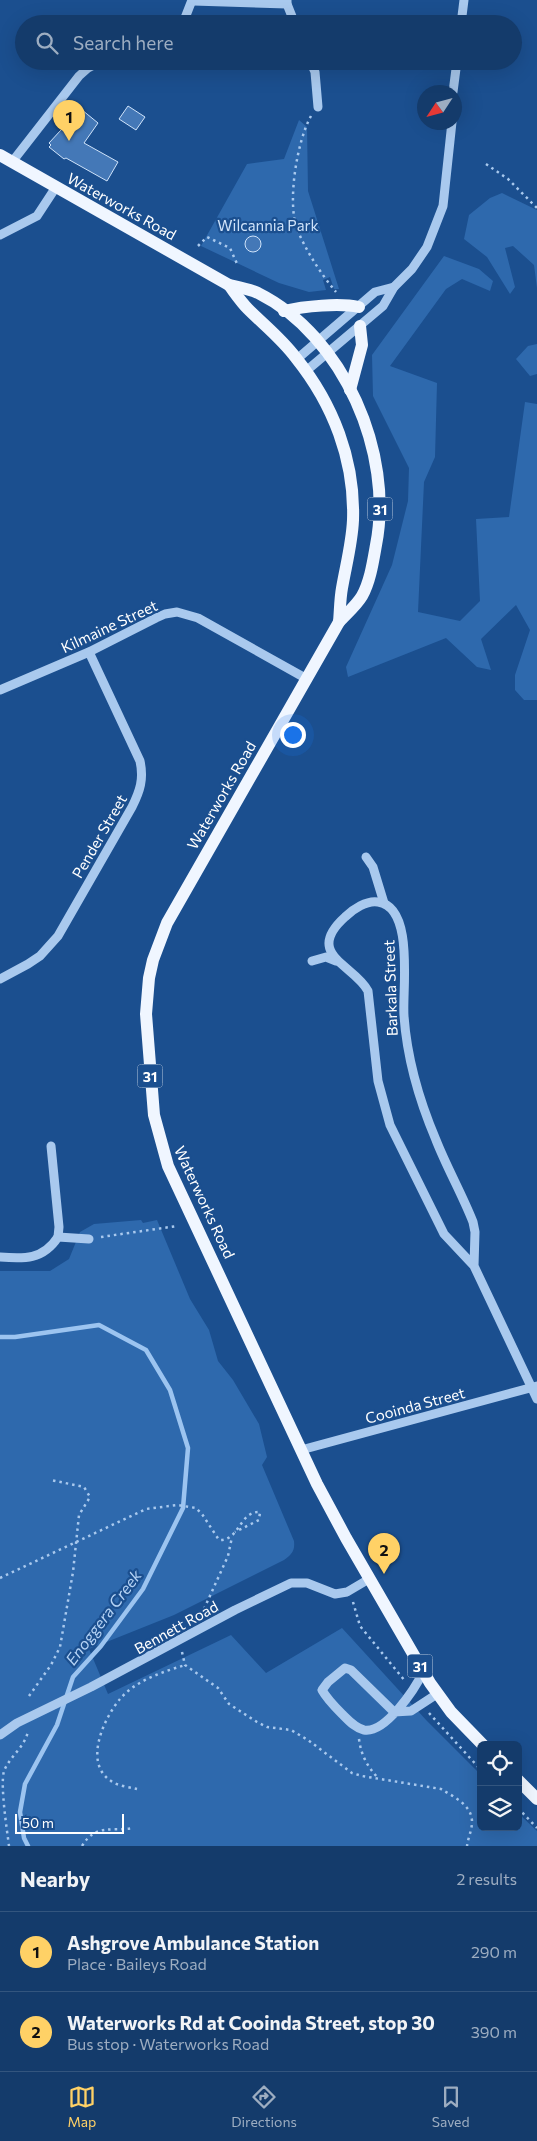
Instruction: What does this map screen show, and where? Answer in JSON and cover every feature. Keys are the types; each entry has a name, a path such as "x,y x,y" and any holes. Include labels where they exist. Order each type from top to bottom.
{"main road":[{"name":"Waterworks Road","path":"0,155 229,285 257,293 284,310 317,341 350,390 364,421 374,454 379,490 379,525 374,556 361,597 339,622 167,923 153,960 149,978 146,1014 151,1094 155,1123 162,1150 175,1181 317,1484 423,1672 437,1694 459,1721 479,1741"},
{"name":"Waterworks Road","path":"229,285 247,308 297,358 324,399 338,428 352,487 351,539 342,588 339,622"},
{"path":"284,310 303,306 323,307 345,304 359,306"},
{"path":"350,390 362,345 360,326"},
{"path":"522,1784 537,1799"}],"street":[{"path":"186,15 193,0 287,2 292,15"},
{"path":"462,15 464,0"},
{"path":"12,162 79,76 86,70"},
{"path":"314,70 318,106"},
{"path":"454,85 456,70"},
{"path":"306,371 383,306 394,287 420,259 438,222 444,200 451,130"},
{"path":"0,235 37,216 56,187"},
{"path":"297,358 375,292 394,287"},
{"name":"Kilmaine Street","path":"0,690 89,652 165,614 187,614 211,624 307,680"},
{"name":"Pender Street","path":"0,979 40,956 58,936 141,788 143,774 140,761 89,652"},
{"name":"Barkala Street","path":"366,857 373,867 384,903 394,912 402,930 404,1014 410,1062 432,1130 473,1222 475,1232 474,1266"},
{"path":"336,961 330,945 332,933 338,923 350,912 366,904 371,902 384,903"},
{"path":"312,961 326,957 336,961"},
{"name":"Barkala Street","path":"336,961 361,982 368,991 379,1087 386,1116 395,1137 444,1234 474,1266 534,1387 537,1399"},
{"path":"0,1257 24,1259 35,1257 43,1253 58,1237 59,1227 51,1146"},
{"path":"58,1237 89,1239"},
{"name":"Cooinda Street","path":"301,1450 534,1387"},
{"name":"Bennett Road","path":"0,1735 17,1723 45,1708 91,1687 235,1610 291,1583 307,1583 336,1594 347,1592 369,1579"},
{"path":"423,1672 413,1692 394,1712 376,1728 363,1730 350,1722 322,1690 340,1670 345,1668 350,1670 394,1712 411,1711 437,1694"}],"path":[{"path":"318,106 310,118 300,150 293,196 297,228 313,259 336,293"},
{"path":"486,164 508,179 537,208"},
{"path":"198,246 207,237 230,248 238,266"},
{"path":"89,1239 177,1226"},
{"path":"29,1696 51,1666 60,1648 80,1515 90,1497 88,1492 79,1485 64,1484 51,1480"},
{"path":"0,1578 146,1509 179,1505 196,1508 219,1540 226,1540 232,1537"},
{"path":"204,1609 228,1556 232,1537 235,1532 239,1526 250,1515 260,1512 259,1520 235,1532"},
{"path":"182,1652 185,1665 218,1688 230,1704 267,1727 291,1730 352,1772 379,1779 441,1789 464,1805 470,1813 472,1822 467,1846"},
{"path":"137,1789 111,1781 102,1770 97,1755 98,1740 121,1698 142,1682 185,1665"},
{"path":"9,1846 1,1786 3,1772 27,1738 29,1730"},
{"path":"359,1739 362,1755 368,1767 379,1779"},
{"path":"522,1812 537,1828"},
{"path":"82,1846 91,1833 98,1830 134,1828"}],"green space":[{"name":"Wilcannia Park","path":"299,120 307,127 308,191 339,289 334,289 330,277 323,280 326,290 309,292 279,283 201,246 247,164 284,159"},
{"path":"502,193 537,210 537,288 534,265 513,246 505,248 515,287 510,294 487,257 464,239 469,215 490,198"},
{"path":"444,256 479,269 493,281 490,291 462,279 446,289 390,366 437,383 435,457 424,482 418,612 460,621 480,601 476,519 509,517 525,402 537,404 537,700 524,700 515,690 515,675 530,630 516,605 481,639 491,670 477,667 446,638 348,677 346,667 392,565 408,501 409,468 373,396 372,355"},
{"path":"537,344 537,374 530,376 516,359 528,346"},
{"path":"141,1220 143,1223 157,1220 190,1299 209,1330 218,1361 233,1380 259,1424 267,1457 262,1465 294,1541 291,1554 284,1560 174,1615 89,1649 108,1694 231,1635 266,1673 342,1628 427,1721 477,1771 477,1831 522,1831 522,1817 537,1831 537,1846 0,1846 0,1271 50,1271 69,1259 80,1232 94,1224"}],"building":[{"path":"76,105 98,123 84,143 118,162 107,181 66,158 64,159 49,147 51,145 49,143 72,118 68,115"},
{"path":"128,106 145,117 136,130 119,119"},
{"path":"253,236 259,238 261,244 259,250 253,252 247,250 245,244 247,238"}],"waterway":[{"name":"Enoggera Creek","path":"0,1337 15,1337 99,1325 146,1350 170,1390 188,1448 183,1508 143,1589 101,1646 73,1677 57,1725 25,1784 20,1812 24,1838 28,1846"}],"place":[{"name":"Ashgrove Ambulance Station","path":"69,141"},
{"name":"Waterworks Rd at Cooinda Street, stop 30","path":"384,1574"}]}
